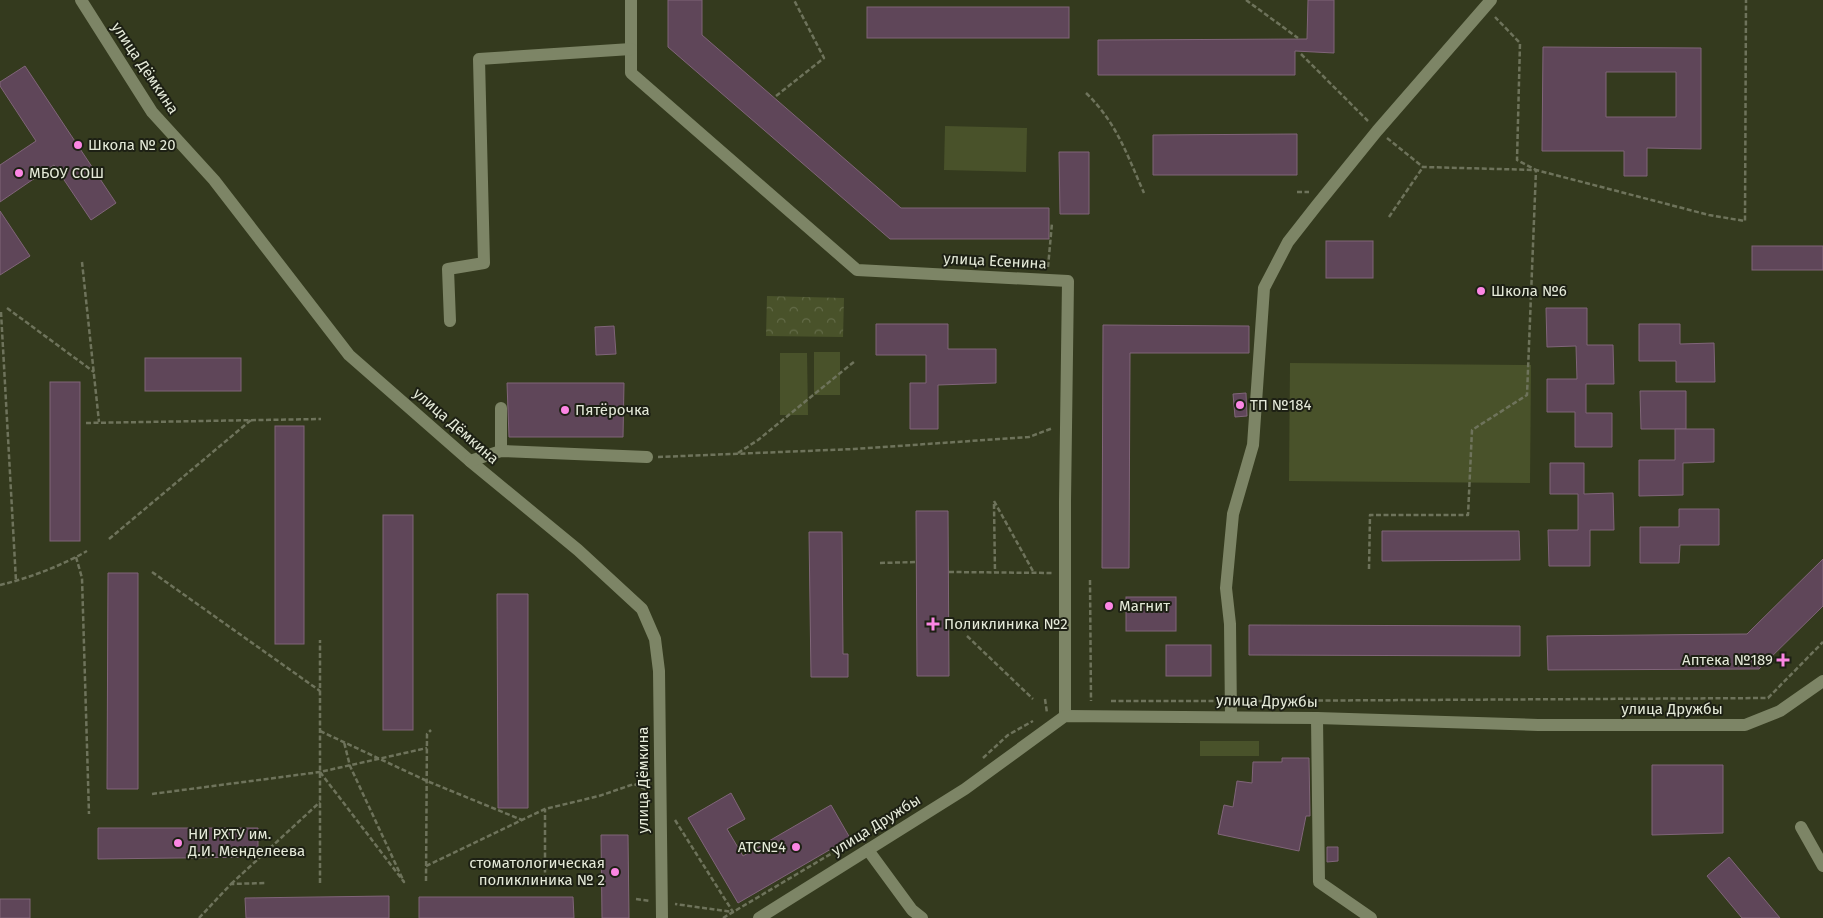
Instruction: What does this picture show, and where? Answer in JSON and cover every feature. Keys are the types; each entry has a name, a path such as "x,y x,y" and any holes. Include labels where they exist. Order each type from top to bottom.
{"street":[{"name":"улица Дёмкина","path":"81,0 152,112 214,180 349,355 470,461 578,550 642,609 655,639 659,671 660,902 662,918"},
{"name":"улица Есенина","path":"632,0 631,73 857,270 1068,281 1065,714"},
{"path":"1231,717 1230,624 1226,588 1233,514 1253,445 1264,288 1288,242 1377,131 1488,3"},
{"path":"450,321 448,269 484,263 479,59 631,49"},
{"path":"501,408 501,451"},
{"path":"470,461 501,451 647,457"},
{"name":"улица Дружбы","path":"759,918 965,788 1065,714 1538,724 1745,725 1780,711 1823,681"},
{"path":"1318,718 1319,882 1371,918"},
{"path":"1801,827 1823,866"},
{"path":"868,850 912,910 922,918"}],"path":[{"path":"776,96 824,58 794,0"},
{"path":"1246,0 1298,38"},
{"path":"1488,3 1520,43 1517,160 1536,170 1709,215 1745,222 1746,0"},
{"path":"1301,54 1377,131 1423,168 1536,170"},
{"path":"1086,93 1104,110 1118,134 1144,193"},
{"path":"1389,217 1423,168"},
{"path":"1370,569 1370,516 1468,515 1472,430 1527,395 1536,170"},
{"path":"1047,280 1052,223"},
{"path":"82,262 99,422"},
{"path":"7,308 94,372"},
{"path":"1,312 16,581"},
{"path":"736,454 758,440 855,361"},
{"path":"86,423 320,418"},
{"path":"109,539 251,420"},
{"path":"647,457 854,449 1029,437 1066,423"},
{"path":"995,572 994,501 1034,573"},
{"path":"0,585 16,581 87,551"},
{"path":"76,557 82,578 89,814"},
{"path":"880,563 916,562"},
{"path":"152,572 320,691"},
{"path":"949,572 1065,573"},
{"path":"1086,701 1091,701 1090,580"},
{"path":"967,636 1033,699"},
{"path":"320,640 320,883"},
{"path":"1101,701 1768,698 1823,642"},
{"path":"1045,699 1047,713"},
{"path":"980,761 1008,735 1047,713 1065,714"},
{"path":"426,881 427,734 431,730"},
{"path":"320,731 427,780 522,820"},
{"path":"320,772 404,882 350,766 344,742"},
{"path":"152,794 320,772 427,748"},
{"path":"426,866 545,809 598,796 634,784 660,796 733,912"},
{"path":"199,918 231,884 320,802"},
{"path":"545,809 545,880"},
{"path":"723,918 882,823"},
{"path":"231,884 265,883"},
{"path":"636,899 733,912"}],"green space":[{"path":"945,126 1027,128 1026,172 944,170"},
{"path":"767,296 844,298 843,337 766,336"},
{"path":"814,352 840,352 840,395 814,395"},
{"path":"780,353 807,353 808,415 780,415"},
{"path":"1290,363 1531,365 1530,483 1289,481"},
{"path":"1200,741 1259,741 1259,756 1200,756"}],"building":[{"path":"668,0 702,0 702,35 901,208 1049,208 1049,239 890,239 668,47"},
{"path":"1308,0 1334,0 1334,53 1295,51 1295,75 1098,75 1098,40 1307,39"},
{"path":"867,7 1069,7 1069,38 867,38"},
{"path":"1543,47 1701,48 1701,149 1647,148 1647,176 1624,176 1624,151 1542,151","holes":["1606,72 1676,72 1676,117 1606,117"]},
{"path":"25,66 116,203 91,220 54,165 0,202 0,165 36,141 0,86 0,82"},
{"path":"1297,134 1297,175 1153,175 1153,135"},
{"path":"1059,152 1089,152 1089,214 1060,214"},
{"path":"0,211 30,256 0,275"},
{"path":"1326,241 1373,241 1373,278 1326,278"},
{"path":"1752,246 1823,246 1823,270 1752,270"},
{"path":"1546,308 1587,308 1587,345 1613,345 1614,384 1586,384 1586,413 1612,413 1612,447 1575,447 1575,412 1547,412 1547,379 1577,379 1576,346 1547,347"},
{"path":"876,324 948,324 948,349 996,349 996,383 938,385 938,429 910,429 910,383 926,383 926,355 876,355"},
{"path":"1639,324 1680,324 1680,344 1714,343 1715,382 1676,382 1676,361 1639,361"},
{"path":"1103,325 1249,326 1249,353 1130,353 1129,568 1102,568"},
{"path":"614,326 616,354 596,355 595,327"},
{"path":"145,358 241,358 241,391 145,391"},
{"path":"50,382 80,382 80,541 50,541"},
{"name":"Пятёрочка","path":"507,383 624,383 623,437 509,437"},
{"path":"1640,391 1686,391 1686,429 1641,429"},
{"name":"ТП №184","path":"1246,393 1247,416 1235,417 1233,394"},
{"path":"275,426 304,426 304,644 275,644"},
{"path":"1675,429 1714,429 1714,462 1683,463 1683,495 1639,496 1639,460 1675,460"},
{"path":"1550,463 1584,463 1584,494 1613,493 1614,530 1590,530 1590,566 1549,566 1548,530 1578,530 1578,494 1550,494"},
{"path":"1679,509 1719,509 1719,545 1680,545 1679,563 1640,563 1640,527 1679,527"},
{"name":"Поликлиника №2","path":"916,511 948,511 949,676 917,676"},
{"path":"383,515 413,515 413,730 383,730"},
{"path":"1382,531 1519,531 1520,560 1382,561"},
{"path":"809,532 842,532 843,654 848,654 848,677 811,677"},
{"path":"1823,559 1823,606 1759,669 1548,670 1547,636 1747,634"},
{"path":"108,573 138,573 138,789 107,789"},
{"path":"497,594 528,594 528,808 498,808"},
{"path":"1126,597 1176,597 1176,631 1126,631"},
{"path":"1249,625 1520,626 1520,656 1249,655"},
{"path":"1166,645 1211,645 1211,676 1166,676"},
{"path":"1282,758 1309,758 1310,816 1306,816 1299,851 1218,834 1224,805 1233,807 1237,781 1252,783 1253,762 1282,762"},
{"path":"1652,765 1723,765 1723,833 1652,835"},
{"name":"АТС№4","path":"731,793 745,819 727,829 743,856 831,805 850,838 738,903 688,818"},
{"name":"НИ РХТУ им. Д.И. Менделеева","path":"98,828 258,828 258,857 98,859"},
{"name":"стоматологическая поликлиника № 2","path":"601,835 628,835 629,918 602,918"},
{"path":"1327,847 1338,847 1338,861 1327,862"},
{"path":"1729,857 1780,918 1742,918 1707,876"},
{"path":"389,896 389,918 246,918 245,898"},
{"path":"419,897 573,897 574,918 419,918"},
{"path":"0,899 30,899 30,918 0,918"}],"place":[{"name":"Школа № 20","path":"78,145"},
{"name":"МБОУ СОШ","path":"19,173"},
{"name":"Школа №6","path":"1481,291"},
{"name":"ТП №184","path":"1240,405"},
{"name":"Пятёрочка","path":"565,410"},
{"name":"Магнит","path":"1109,606"},
{"name":"Поликлиника №2","path":"933,624"},
{"name":"Аптека №189","path":"1783,660"},
{"name":"НИ РХТУ им. Д.И. Менделеева","path":"178,843"},
{"name":"АТС№4","path":"796,847"},
{"name":"стоматологическая поликлиника № 2","path":"615,872"}]}
